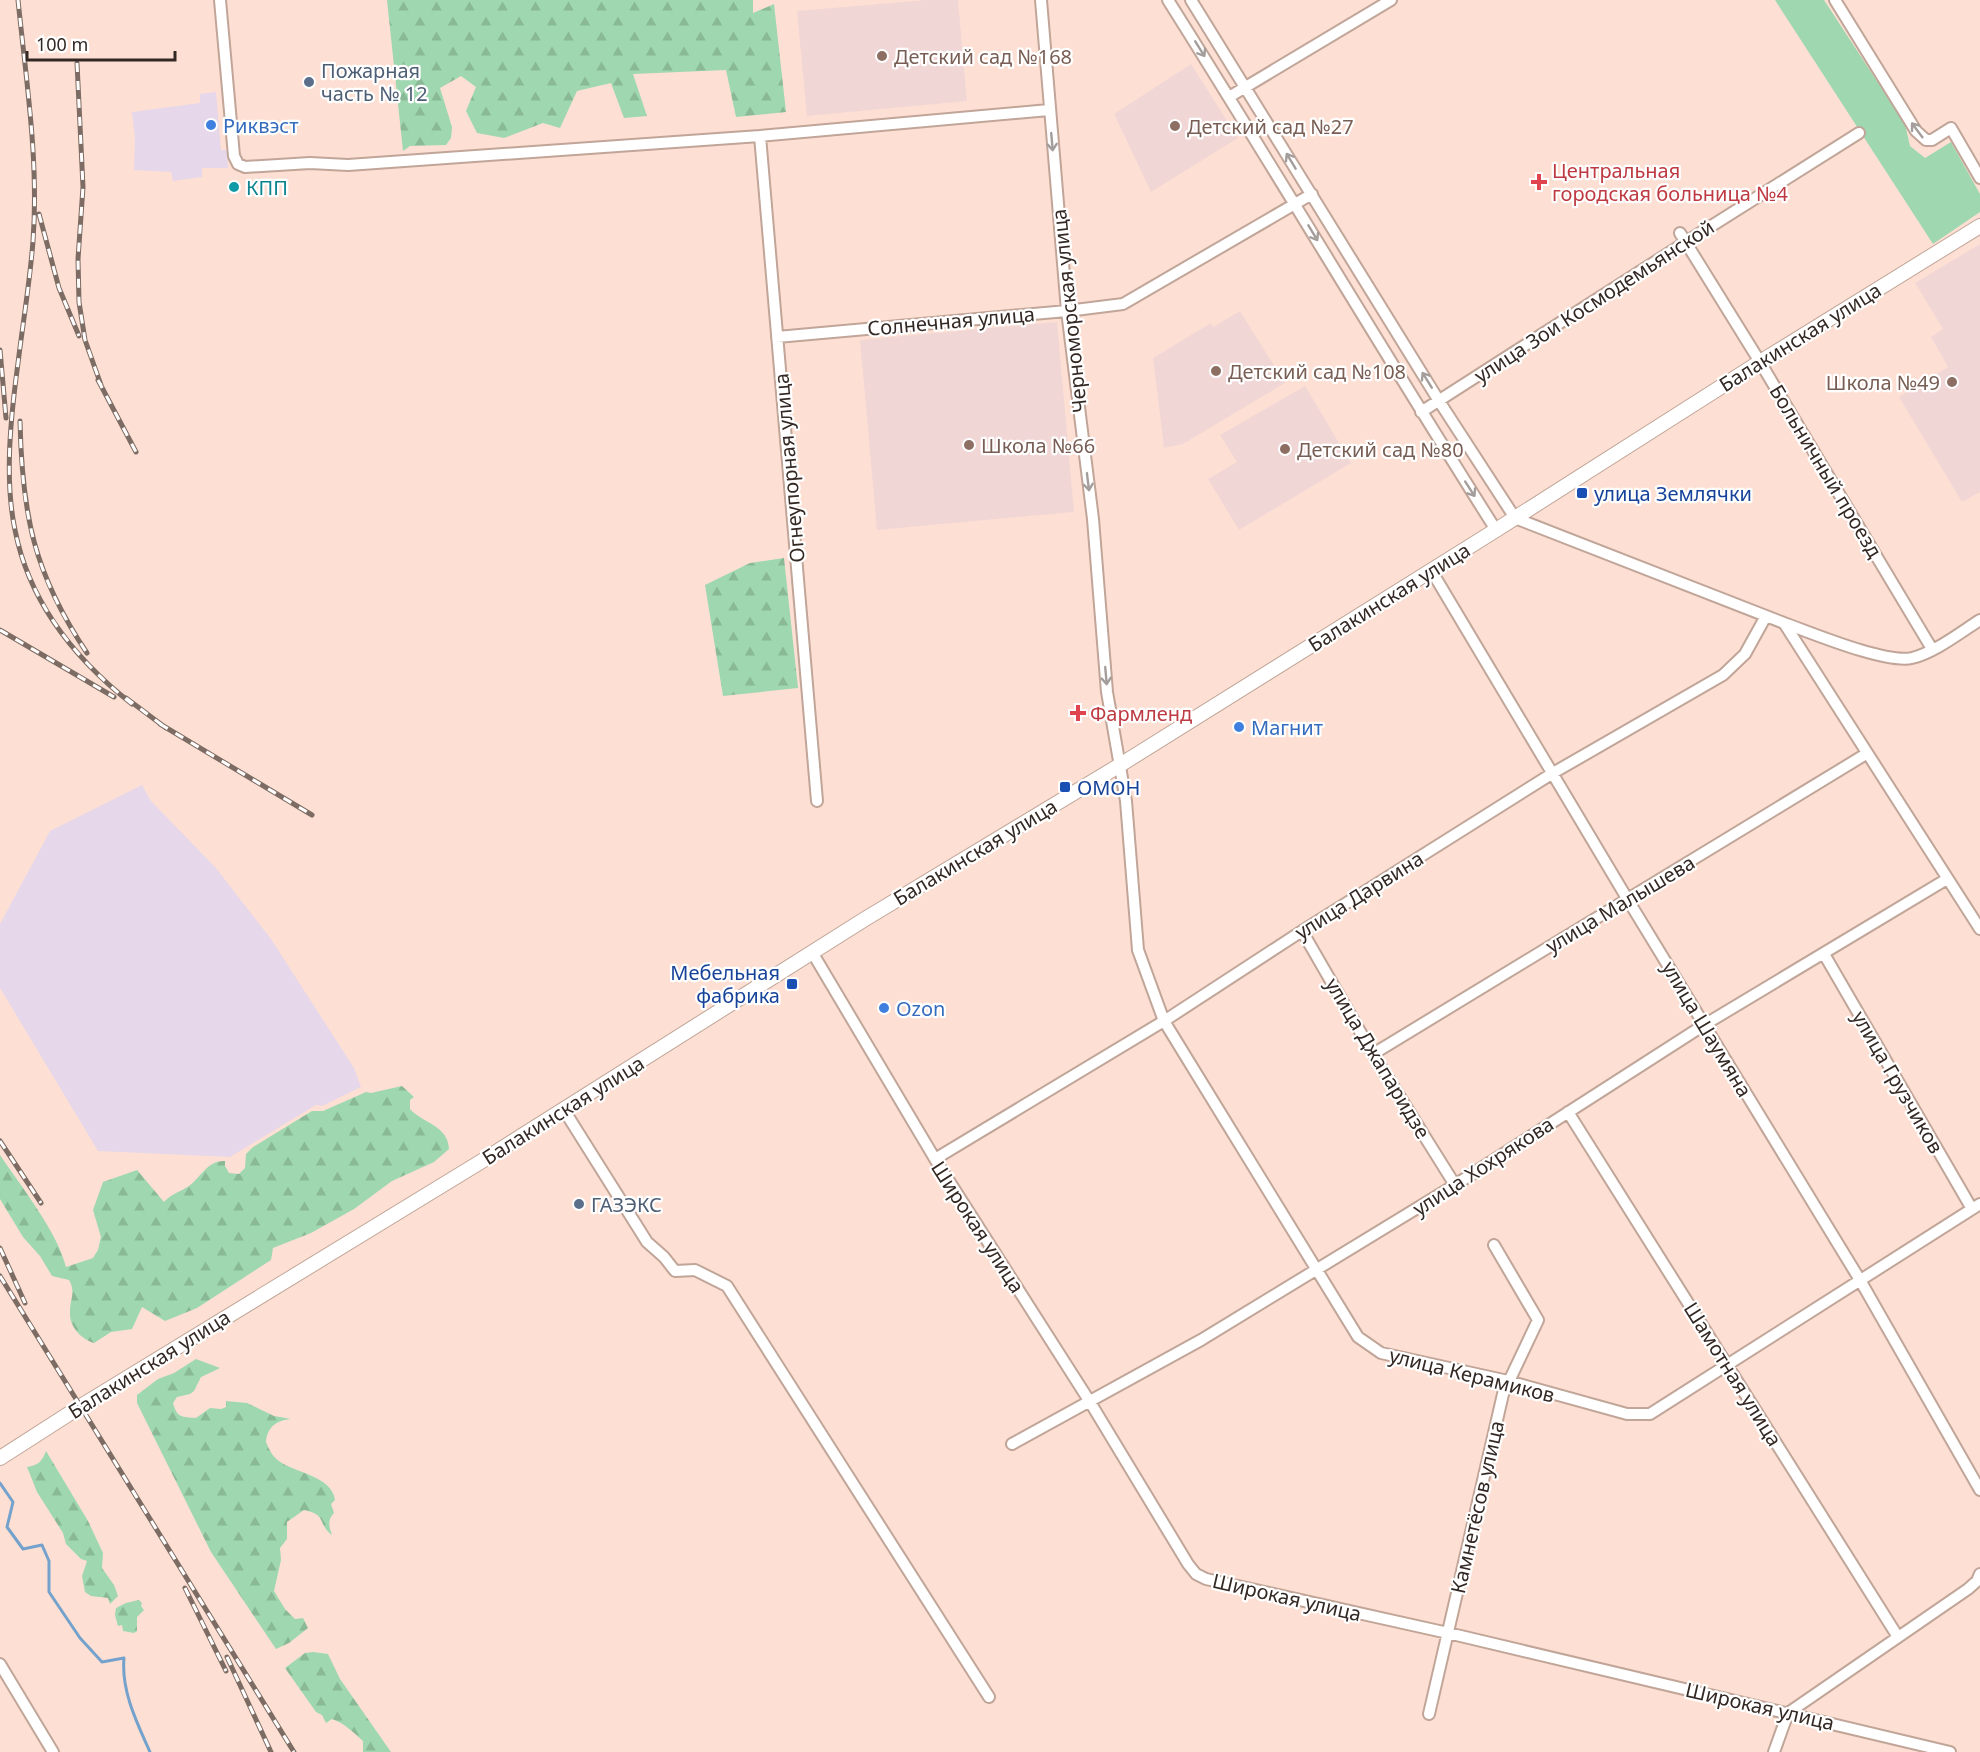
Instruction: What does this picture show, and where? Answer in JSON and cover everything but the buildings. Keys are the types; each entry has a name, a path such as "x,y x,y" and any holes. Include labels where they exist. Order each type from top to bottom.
{"main road":[{"name":"Балакинская улица","path":"0,1458 564,1110 812,952 1120,765 1980,226"}],"street":[{"path":"220,0 234,156 238,164 245,167 310,162 348,165 760,136 1049,110"},
{"name":"Черноморская улица","path":"1041,0 1066,311 1093,519 1107,692 1120,765"},
{"path":"1168,0 1496,530"},
{"path":"1191,0 1439,401 1515,518 1784,623 1890,658 1911,658 1932,649 1980,620"},
{"path":"1229,97 1391,0"},
{"path":"1835,0 1916,131 1926,140 1932,140 1951,128 1980,178"},
{"name":"улица Зои Космодемьянской","path":"1421,412 1683,237 1860,133"},
{"name":"Огнеупорная улица","path":"760,136 817,801"},
{"name":"Солнечная улица","path":"777,337 1123,304 1312,194"},
{"name":"Больничный проезд","path":"1683,237 1932,649"},
{"name":"улица Шаумяна","path":"1431,570 1628,900 1860,1280 1980,1490"},
{"name":"улица Дарвина","path":"934,1159 1164,1021 1553,773 1723,675 1745,654 1767,616"},
{"path":"1784,623 1866,754 1978,924"},
{"name":"улица Малышева","path":"1373,1054 1866,754"},
{"name":"улица Керамиков","path":"1120,765 1126,801 1138,950 1164,1021 1358,1337 1381,1353 1508,1381 1627,1414 1650,1414 1976,1207"},
{"name":"улица Хохрякова","path":"1012,1444 1201,1340 1455,1185 1704,1025 1947,879"},
{"name":"улица Джапаридзе","path":"1302,931 1373,1054 1455,1185"},
{"name":"Широкая улица","path":"812,952 934,1159 1090,1402 1196,1574 1206,1579 1448,1633 1950,1752"},
{"name":"улица Грузчиков","path":"1824,954 1976,1207"},
{"path":"564,1110 647,1242 664,1257 675,1271 695,1270 727,1286 989,1697"},
{"name":"Шамотная улица","path":"1568,1112 1898,1637"},
{"name":"Камнетёсов улица","path":"1430,1714 1503,1394 1538,1320 1494,1245"},
{"path":"1774,1752 1788,1713 1974,1585 1980,1574"},
{"path":"0,1664 53,1752"}],"shaded area":[{"name":"Детский сад №168","path":"926,0 958,0 967,101 807,116 797,11"},
{"name":"Детский сад №27","path":"1191,64 1238,138 1151,192 1114,114"},
{"path":"216,92 221,150 227,150 228,168 202,168 202,177 173,181 171,172 134,170 135,138 132,112 200,103 200,94"},
{"name":"Школа №49","path":"1980,244 1980,492 1962,502 1899,397 1948,367 1931,337 1943,329 1915,283"},
{"name":"Детский сад №108","path":"1240,311 1285,383 1183,444 1164,448 1153,358 1211,323 1213,327"},
{"name":"Школа №66","path":"1057,322 1074,512 877,530 860,340"},
{"name":"Детский сад №80","path":"1305,386 1351,463 1239,530 1208,479 1237,462 1220,435"},
{"path":"142,785 151,801 216,868 271,939 354,1068 361,1087 322,1106 316,1105 230,1157 98,1151 0,988 0,924 50,831"}],"green space":[{"path":"387,0 753,0 753,13 774,4 786,112 736,117 726,70 633,74 647,116 624,118 611,83 577,91 560,128 543,123 504,138 477,133 466,111 476,87 461,76 440,88 452,127 451,138 446,145 410,146 403,151"},
{"path":"1775,0 1824,0 1905,124 1910,146 1925,158 1951,142 1980,194 1980,212 1933,244"},
{"path":"784,558 798,688 723,696 705,585 750,563"},
{"path":"402,1086 414,1097 410,1100 410,1109 439,1129 448,1141 449,1149 434,1162 392,1181 354,1209 311,1233 273,1248 271,1260 197,1308 165,1321 142,1307 132,1329 111,1332 94,1343 80,1335 70,1317 72,1292 69,1280 52,1276 40,1256 23,1237 0,1199 0,1155 47,1224 66,1267 93,1258 98,1250 101,1237 93,1210 103,1182 137,1170 164,1202 189,1186 205,1170 219,1161 225,1161 229,1173 239,1174 245,1168 246,1154 253,1147 312,1111 323,1111 366,1092 371,1093"},
{"path":"196,1359 220,1368 201,1377 190,1394 177,1397 173,1403 178,1414 196,1418 210,1408 226,1407 226,1401 247,1403 274,1416 291,1419 277,1423 268,1432 266,1442 270,1450 279,1461 327,1485 335,1500 331,1504 334,1513 329,1523 332,1535 319,1517 311,1512 304,1510 287,1522 287,1539 280,1548 281,1560 274,1591 285,1609 295,1619 303,1618 308,1628 289,1643 276,1649 211,1552 137,1403 137,1395 158,1379 174,1373"},
{"path":"46,1451 88,1521 103,1553 102,1568 114,1585 118,1596 110,1604 108,1598 91,1596 85,1592 82,1576 87,1561 81,1559 66,1544 63,1533 37,1492 27,1467 39,1462"},
{"path":"139,1600 144,1610 137,1617 137,1631 134,1633 123,1631 122,1625 118,1626 116,1608"},
{"path":"305,1653 328,1654 340,1679 391,1752 363,1752 363,1741 352,1731 332,1719 326,1723 322,1715 316,1712 285,1668"}],"waterway":[{"path":"0,1483 13,1502 7,1527 23,1549 42,1545 49,1561 49,1592 80,1638 102,1662 124,1658 127,1695 150,1752"}],"railway":[{"path":"18,0 31,120 34,211 30,271 11,425 9,468 15,530 31,581 58,628 92,668 132,704"},
{"path":"77,63 83,187 78,259 79,302 85,340 101,385"},
{"path":"39,214 59,288 79,336"},
{"path":"0,350 6,418"},
{"path":"98,380 136,452"},
{"path":"20,421 24,486 34,543 54,597 87,653"},
{"path":"0,630 114,697"},
{"path":"126,698 166,728"},
{"path":"160,724 312,815"},
{"path":"0,1141 41,1203"},
{"path":"0,1248 25,1303"},
{"path":"0,1276 294,1752"},
{"path":"185,1588 226,1671"},
{"path":"227,1657 271,1752"}],"place":[{"name":"Детский сад №168","path":"882,56"},
{"name":"Пожарная часть № 12","path":"309,82"},
{"name":"Риквэст","path":"211,125"},
{"name":"Детский сад №27","path":"1175,126"},
{"name":"Центральная городская больница №4","path":"1539,182"},
{"name":"КПП","path":"234,187"},
{"name":"Детский сад №108","path":"1216,371"},
{"name":"Школа №49","path":"1952,382"},
{"name":"Школа №66","path":"969,445"},
{"name":"Детский сад №80","path":"1285,449"},
{"name":"улица Землячки","path":"1582,493"},
{"name":"Фармленд","path":"1078,713"},
{"name":"Магнит","path":"1239,727"},
{"name":"ОМОН","path":"1065,787"},
{"name":"Мебельная фабрика","path":"792,984"},
{"name":"Ozon","path":"884,1008"},
{"name":"ГАЗЭКС","path":"579,1204"}]}
